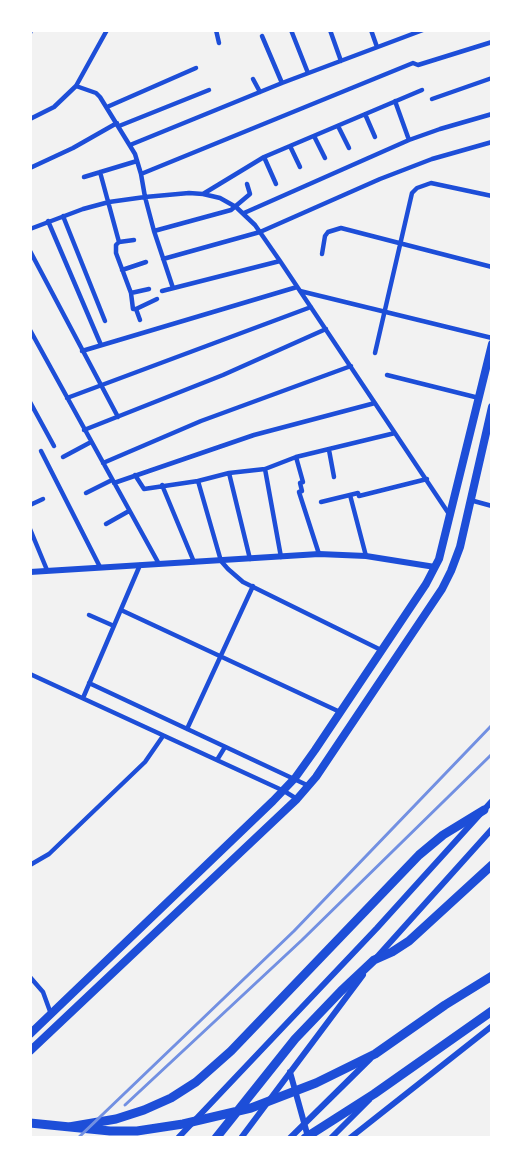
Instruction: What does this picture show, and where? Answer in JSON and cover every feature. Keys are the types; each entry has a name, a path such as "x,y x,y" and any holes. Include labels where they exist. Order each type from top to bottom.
{"highway":[{"path":"69,1127 100,1123 131,1115 158,1104 196,1082 231,1050 419,855 456,826 484,810"},
{"path":"217,1137 295,1039 341,991 374,960 409,941 492,865"},
{"path":"30,1124 130,1131 206,1120 251,1108 295,1092 375,1054 445,1005 492,976"},
{"path":"307,1138 492,1011"}],"main road":[{"path":"30,1034 284,791 392,635 435,567 442,551 492,344"},
{"path":"30,1051 309,786 405,644 451,571 460,547 470,500 488,439 492,407"},
{"path":"392,635 405,644"}],"street":[{"path":"30,118 54,107 76,86 107,30"},
{"path":"216,30 219,43"},
{"path":"291,30 308,73"},
{"path":"330,30 341,61"},
{"path":"371,30 376,47"},
{"path":"130,145 282,83 423,30"},
{"path":"262,36 282,83"},
{"path":"141,174 413,63 416,65 492,42"},
{"path":"106,107 196,68"},
{"path":"432,99 492,78"},
{"path":"253,79 260,92"},
{"path":"76,86 96,93 130,145 141,174 154,231 173,288"},
{"path":"30,168 118,125 209,90"},
{"path":"203,194 264,157 422,90"},
{"path":"395,101 409,140"},
{"path":"365,114 375,137"},
{"path":"244,213 409,140 492,114"},
{"path":"338,126 349,148"},
{"path":"314,136 325,158"},
{"path":"163,259 260,232 380,179 432,159 492,142"},
{"path":"290,146 300,167"},
{"path":"264,157 276,184"},
{"path":"84,177 137,161"},
{"path":"100,172 119,242 116,245 116,253 131,293 133,309 136,309 140,320"},
{"path":"375,353 410,200 417,188 431,183 492,195"},
{"path":"154,231 226,212 236,207 250,194 248,184"},
{"path":"30,229 109,202 145,197 203,194 220,198 236,207 260,232 451,517"},
{"path":"63,216 105,321"},
{"path":"48,221 100,345"},
{"path":"322,254 325,236 336,228 492,267"},
{"path":"119,242 134,240"},
{"path":"30,251 118,417"},
{"path":"162,291 280,261"},
{"path":"122,270 146,262"},
{"path":"131,293 149,289"},
{"path":"82,351 299,289 492,338"},
{"path":"136,309 157,299"},
{"path":"67,398 311,307"},
{"path":"84,430 223,375 326,329"},
{"path":"30,330 159,564"},
{"path":"103,463 201,421 351,366"},
{"path":"387,375 479,398"},
{"path":"30,402 54,446"},
{"path":"86,493 113,481 254,435 375,403"},
{"path":"135,475 144,489 198,481 229,473 265,469 296,457 395,433"},
{"path":"63,457 91,442"},
{"path":"329,450 334,477"},
{"path":"41,452 100,567"},
{"path":"296,457 303,482 300,483 302,491 299,492 319,555"},
{"path":"265,469 281,557"},
{"path":"229,473 250,559"},
{"path":"321,502 358,493 359,496 427,479"},
{"path":"198,481 221,561 235,576 381,650"},
{"path":"162,485 194,562"},
{"path":"350,495 366,556"},
{"path":"30,504 43,499"},
{"path":"470,500 492,506"},
{"path":"106,524 129,511"},
{"path":"30,529 46,570"},
{"path":"30,572 319,555 366,556 435,567"},
{"path":"82,698 140,565"},
{"path":"187,729 253,586"},
{"path":"121,610 340,712"},
{"path":"89,615 114,626"},
{"path":"30,674 297,799"},
{"path":"89,683 309,786"},
{"path":"30,865 49,854 137,770 163,736"},
{"path":"217,760 225,747"},
{"path":"178,1138 362,945 492,801"},
{"path":"242,1138 374,960 492,829"},
{"path":"30,977 43,992 51,1014"},
{"path":"350,1138 492,1026"},
{"path":"290,1138 375,1054"},
{"path":"290,1072 307,1138"},
{"path":"331,1138 374,1094"}],"railway":[{"path":"78,1138 294,931 492,725"},
{"path":"125,1105 302,940 492,754"}]}
